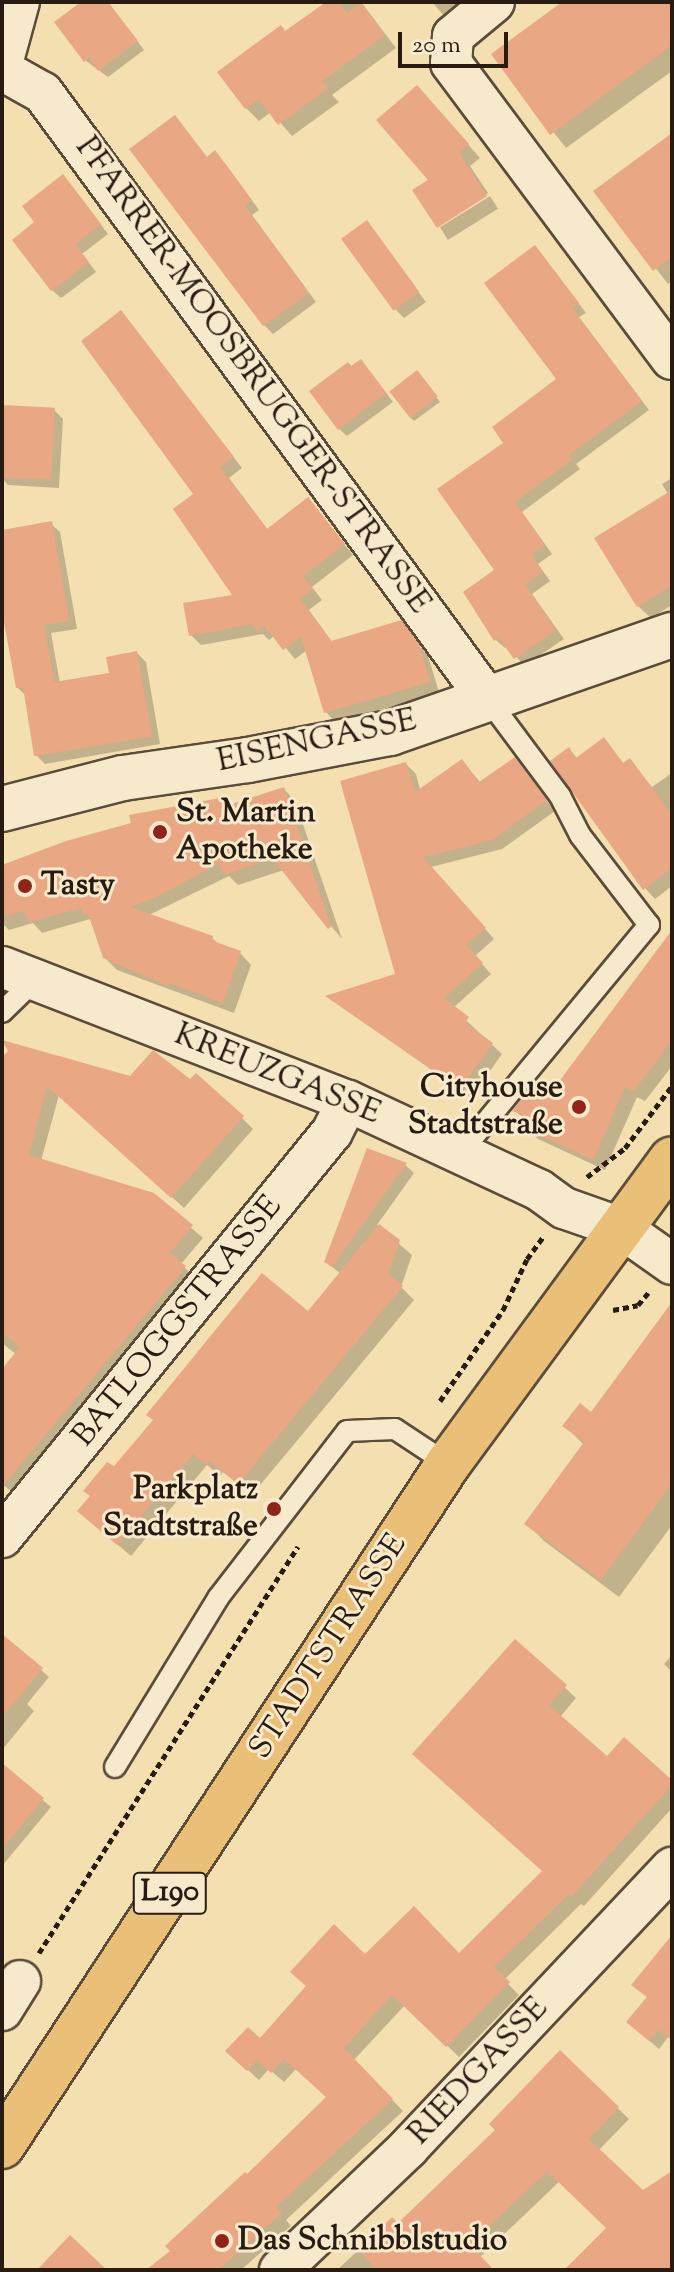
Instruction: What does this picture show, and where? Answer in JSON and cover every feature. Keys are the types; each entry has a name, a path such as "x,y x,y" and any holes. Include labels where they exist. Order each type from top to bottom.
{"main road":[{"name":"EISENGASSE","path":"2,809 123,778 248,760 390,733 672,635"},
{"name":"STADTSTRASSE","path":"2,2146 448,1464 672,1159"}],"street":[{"path":"2,64 19,2"},
{"path":"494,2 453,36 451,63 672,359"},
{"name":"PFARRER-MOOSBRUGGER-STRASSE","path":"2,70 43,93 487,698"},
{"name":"KREUZGASSE","path":"18,974 348,1101 539,1190 564,1208 621,1228 672,1264"},
{"name":"BATLOGGSTRASSE","path":"2,1537 332,1132 348,1101"},
{"name":"RIEDGASSE","path":"280,2270 408,2148 672,1868"}],"lane":[{"path":"461,1152 649,925 580,835 560,796 487,698"},
{"path":"2,1012 18,974"},
{"path":"115,1767 218,1598 347,1431 395,1429 448,1464"}],"path":[{"path":"592,1171 625,1148 672,1086"},
{"path":"412,1441 503,1310 527,1259"},
{"path":"11,1996 149,1786 302,1539"}],"building":[{"path":"81,2 108,2 138,41 98,71 89,58 84,62 54,22"},
{"path":"326,2 339,2 347,13 361,3 385,35 321,82 328,88 278,125 259,99 245,109 217,72 281,25 285,31"},
{"path":"562,2 672,2 672,45 550,135 491,54"},
{"path":"417,85 469,144 459,153 487,196 437,228 412,190 428,180 376,120"},
{"path":"175,115 207,157 215,150 252,200 245,206 309,293 263,326 129,149"},
{"path":"672,133 672,257 653,271 593,191"},
{"path":"63,174 101,224 75,244 89,262 51,291 12,240 34,222 22,206"},
{"path":"367,220 419,292 393,311 341,239"},
{"path":"535,245 579,303 572,308 642,401 569,455 573,459 515,502 545,545 531,554 543,572 525,584 556,630 514,659 499,638 494,641 463,592 494,570 437,489 503,443 492,427 556,379 484,283"},
{"path":"121,310 234,457 220,467 267,529 308,497 345,544 303,576 313,589 300,599 331,641 402,620 419,644 430,682 324,713 301,637 283,650 264,625 257,631 252,624 189,636 183,603 232,595 173,509 193,494 81,341"},
{"path":"361,359 386,393 338,430 309,391 348,362 351,366"},
{"path":"417,370 438,397 410,418 389,392"},
{"path":"2,405 55,408 51,480 2,477"},
{"path":"672,490 672,585 637,607 594,538"},
{"path":"52,521 69,621 44,625 54,682 109,673 106,657 137,651 152,736 34,756 23,687 16,688 2,611 2,530"},
{"path":"604,737 623,763 630,758 672,815 672,868 643,890 550,761 569,747 576,758"},
{"path":"515,757 547,800 492,840 423,857 486,928 466,945 483,963 444,998 469,1017 465,1023 493,1043 460,1089 325,996 395,974 340,781 406,762 415,792 462,759 479,782"},
{"path":"284,787 331,927 328,929 272,858 224,875 220,863 154,898 130,907 213,936 213,941 241,951 223,1003 170,983 168,986 103,958 88,913 83,915 81,908 29,922 24,911 2,917 2,865 66,841 131,823 129,815 220,798 223,807"},
{"path":"672,930 672,1040 634,1091 625,1087 593,1160 524,1128 532,1118 512,1111 534,1084 549,1095"},
{"path":"2,1040 130,1076 153,1050 190,1079 196,1073 244,1116 171,1198 47,1086 29,1155 154,1193 193,1225 170,1253 186,1266 2,1487 2,1369 20,1347 2,1332 2,1057 8,1051"},
{"path":"367,1148 407,1163 332,1267 324,1262"},
{"path":"379,1224 400,1240 388,1274 403,1286 238,1484 210,1461 207,1465 193,1454 117,1545 77,1511 90,1496 83,1491 107,1462 114,1466 153,1420 146,1415 262,1273 308,1311"},
{"path":"672,1302 672,1483 601,1580 524,1524 584,1442 562,1426 580,1403 591,1412"},
{"path":"2,1634 43,1668 2,1717"},
{"path":"515,1639 567,1685 549,1705 607,1756 624,1737 672,1780 672,1785 571,1897 569,1894 494,1967 510,1982 446,2047 392,1995 344,2048 393,2099 276,2207 282,2213 218,2270 146,2270 170,2251 165,2246 245,2172 247,2174 326,2097 284,2059 271,2073 257,2060 247,2071 225,2051 248,2027 260,2038 306,1986 290,1972 334,1924 365,1954 414,1906 459,1953 542,1871 412,1754"},
{"path":"2,1763 44,1798 2,1849"},
{"path":"672,1935 672,2040 658,2030 649,2041 626,2022 647,1997 631,1985"},
{"path":"560,2050 619,2107 589,2139 643,2190 672,2171 672,2270 564,2270 606,2228 547,2171 470,2245 494,2270 377,2270 358,2250 392,2217 398,2223 495,2130 489,2124"},
{"path":"70,2235 107,2270 37,2270"}],"place":[{"name":"St. Martin Apotheke","path":"160,832"},
{"name":"Tasty","path":"25,886"},
{"name":"Cityhouse Stadtstraße","path":"579,1107"},
{"name":"Parkplatz Stadtstraße","path":"274,1509"},
{"name":"Das Schnibblstudio","path":"222,2241"}]}
